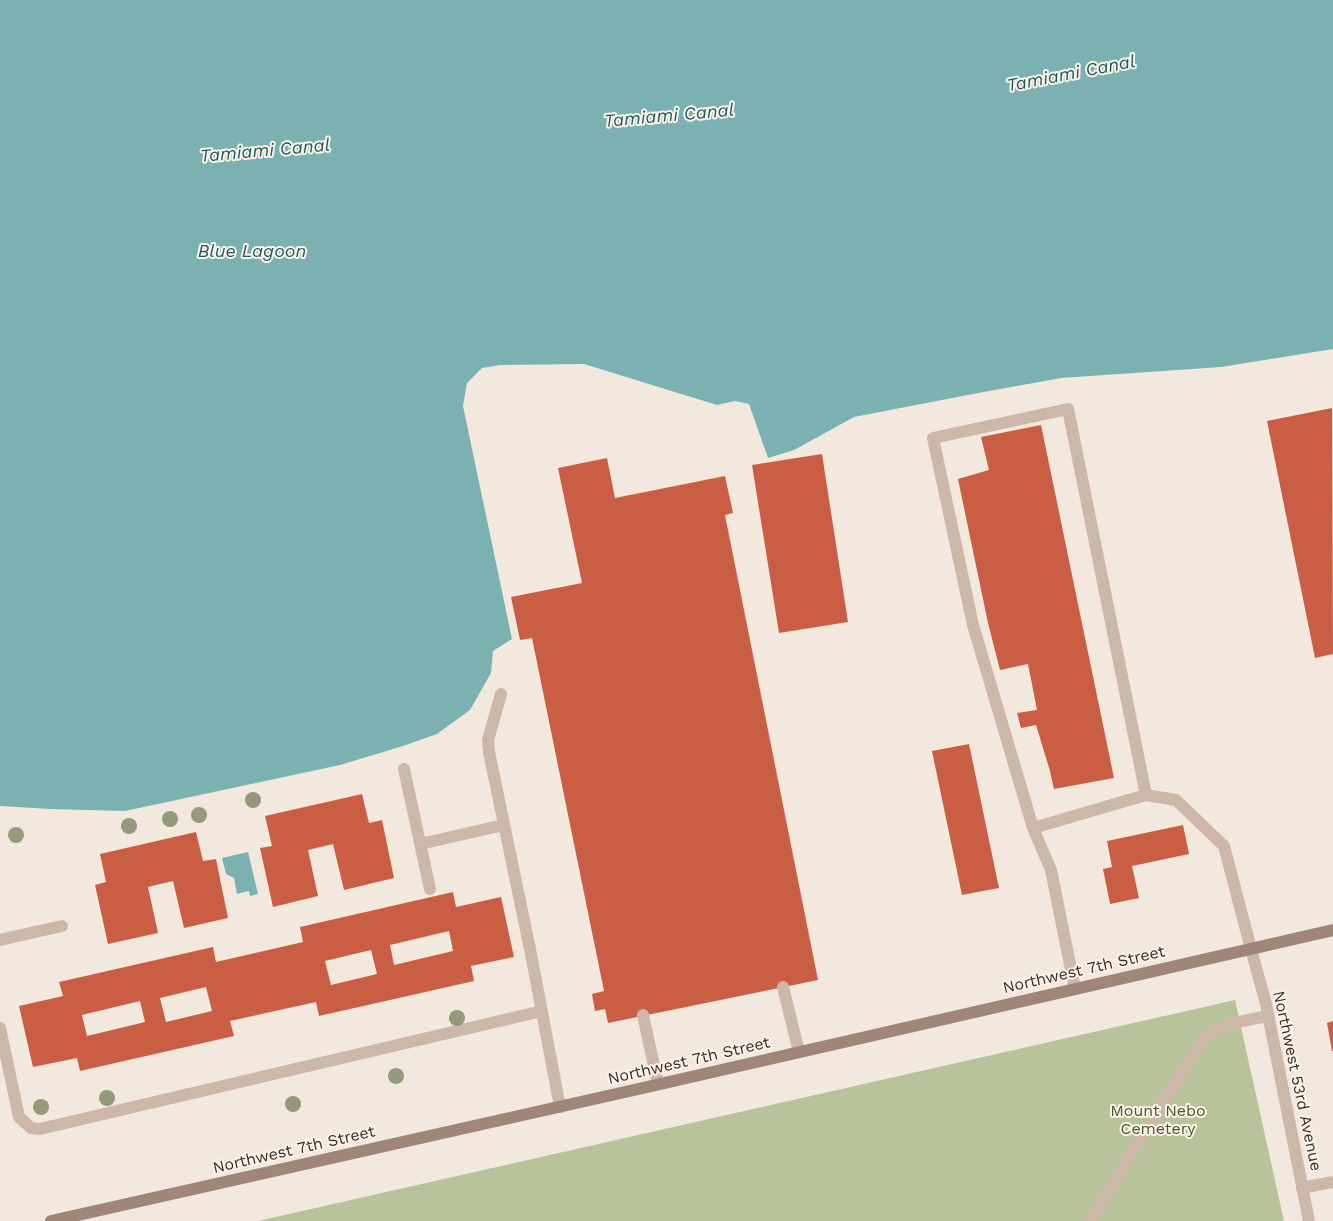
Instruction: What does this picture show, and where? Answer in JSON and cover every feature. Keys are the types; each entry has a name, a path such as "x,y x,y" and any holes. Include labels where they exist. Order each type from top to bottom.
{"main road":[{"name":"Northwest 7th Street","path":"51,1221 1333,930"}],"street":[{"path":"1033,828 1146,795 1068,409 933,438 973,625 1033,828 1051,870 1075,989"},
{"path":"501,694 488,740 489,752 560,1107"},
{"path":"404,769 430,889"},
{"name":"Northwest 53rd Avenue","path":"1146,795 1176,800 1224,846 1268,1016 1309,1221"},
{"path":"420,844 504,825"},
{"path":"0,940 62,926"},
{"path":"783,987 800,1052"},
{"path":"0,1028 19,1117 31,1128 40,1129 542,1011"},
{"path":"643,1016 658,1084"},
{"path":"1090,1221 1203,1039 1215,1029 1268,1016"},
{"path":"1302,1188 1333,1182"}],"green space":[{"name":"Mount Nebo Cemetery","path":"1235,1000 1284,1221 258,1221"}],"water":[{"name":"Blue Lagoon","path":"0,0 1333,0 1333,349 1221,367 1061,378 978,393 854,417 794,450 768,458 749,404 735,401 717,405 584,364 500,365 482,368 467,383 463,406 512,639 493,651 491,673 470,710 437,734 340,765 125,811 0,806"},
{"path":"248,852 258,894 250,896 249,891 237,894 234,878 226,874 222,858"}],"building":[{"path":"1332,408 1333,654 1315,658 1267,421"},
{"path":"1041,425 1114,778 1054,789 1036,725 1021,728 1017,713 1037,710 1028,664 1000,670 988,623 958,479 989,470 981,437"},
{"path":"822,454 848,622 779,633 752,465"},
{"path":"607,458 615,498 725,476 733,513 725,515 818,980 608,1023 605,1009 595,1011 592,994 604,991 532,638 520,640 511,597 582,583 558,468"},
{"path":"969,744 999,888 962,895 932,751"},
{"path":"362,794 369,823 382,820 394,878 344,890 333,844 308,850 318,896 273,907 260,848 272,846 265,816"},
{"path":"1183,825 1189,854 1132,866 1139,898 1110,904 1103,869 1112,867 1107,841"},
{"path":"196,832 203,861 216,859 228,918 184,928 173,881 148,887 158,933 108,944 95,885 106,882 100,854"},
{"path":"453,892 456,907 501,897 514,957 471,966 474,981 319,1016 316,1002 230,1021 234,1036 80,1071 77,1058 33,1067 19,1006 63,996 59,982 213,947 216,962 303,942 300,927","holes":["449,931 453,951 394,965 390,945","371,950 377,974 331,985 325,961","206,987 212,1011 166,1022 160,998","140,1001 145,1022 87,1036 82,1015"]},
{"path":"1333,1021 1333,1051 1332,1051 1327,1023"}],"water label":[{"name":"Tamiami Canal","path":"1071,74"},
{"name":"Tamiami Canal","path":"669,116"},
{"name":"Tamiami Canal","path":"265,151"}]}
